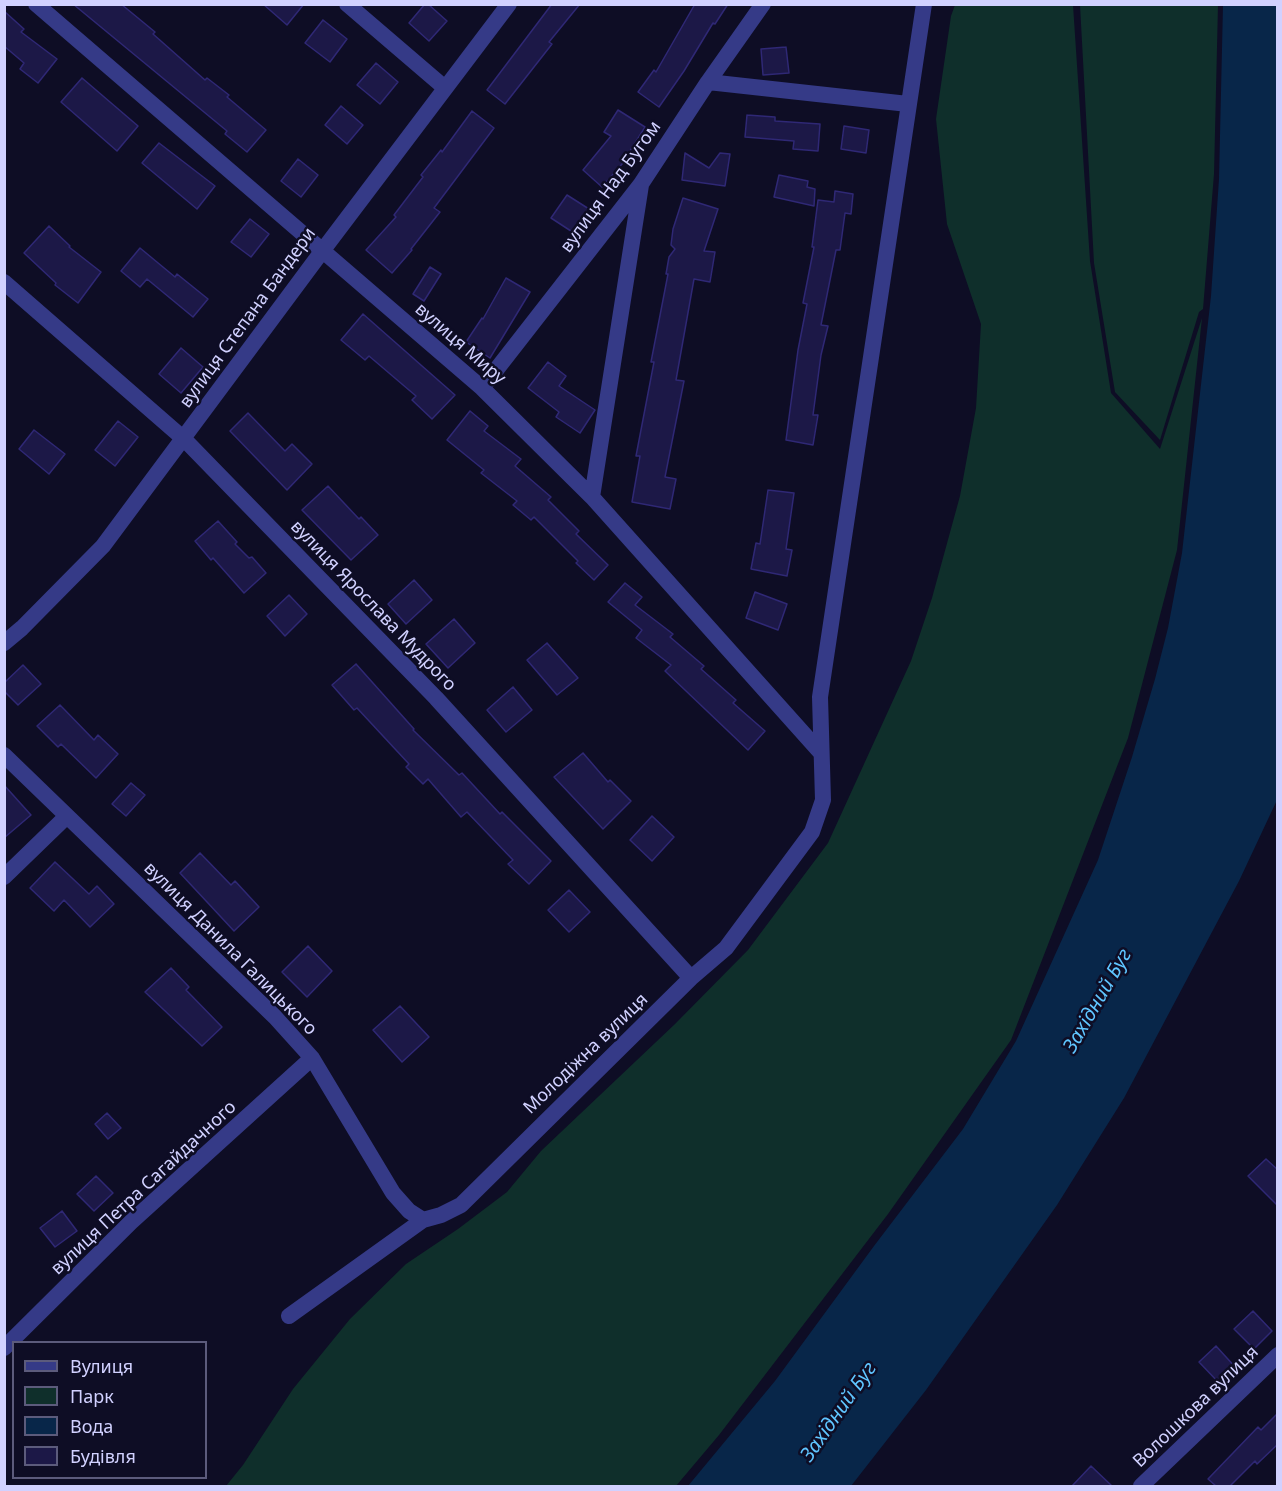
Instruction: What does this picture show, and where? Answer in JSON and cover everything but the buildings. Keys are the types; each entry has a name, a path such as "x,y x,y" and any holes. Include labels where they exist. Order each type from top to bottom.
{"street":[{"name":"вулиця Миру","path":"36,4 482,388 592,497 821,753"},
{"path":"347,4 445,88"},
{"name":"вулиця Степана Бандери","path":"4,643 22,628 103,546 509,4"},
{"name":"вулиця Над Бугом","path":"482,388 641,184 708,82 764,4"},
{"name":"Молодіжна вулиця","path":"290,1316 423,1220 441,1215 460,1205 691,978 726,948 812,832 823,800 820,698 924,4"},
{"path":"708,82 908,104"},
{"path":"592,497 641,184"},
{"name":"вулиця Ярослава Мудрого","path":"4,282 184,439 436,698 691,978"},
{"name":"вулиця Данила Галицького","path":"4,754 275,1017 312,1058 393,1193 409,1211 423,1220"},
{"path":"4,877 67,816"},
{"name":"вулиця Петра Сагайдачного","path":"4,1348 131,1222 312,1058"},
{"name":"Волошкова вулиця","path":"1141,1486 1278,1355"}],"green space":[{"path":"955,5 1073,5 1090,261 1111,393 1160,449 1202,318 1177,550 1128,738 1011,1040 888,1214 719,1435 676,1486 226,1486 243,1465 293,1389 350,1319 406,1264 507,1192 541,1151 675,1024 748,950 828,843 911,661 932,598 960,496 976,408 981,324 947,224 936,119 951,16"},
{"path":"1080,5 1218,5 1214,174 1203,309 1199,312 1160,440 1115,392 1094,263"}],"water":[{"name":"Західний Буг","path":"1223,5 1277,5 1277,800 1239,881 1124,1098 1057,1205 926,1390 851,1486 688,1486 775,1381 963,1129 1016,1041 1098,860 1155,679 1168,628 1182,553 1211,296 1219,179"}]}
